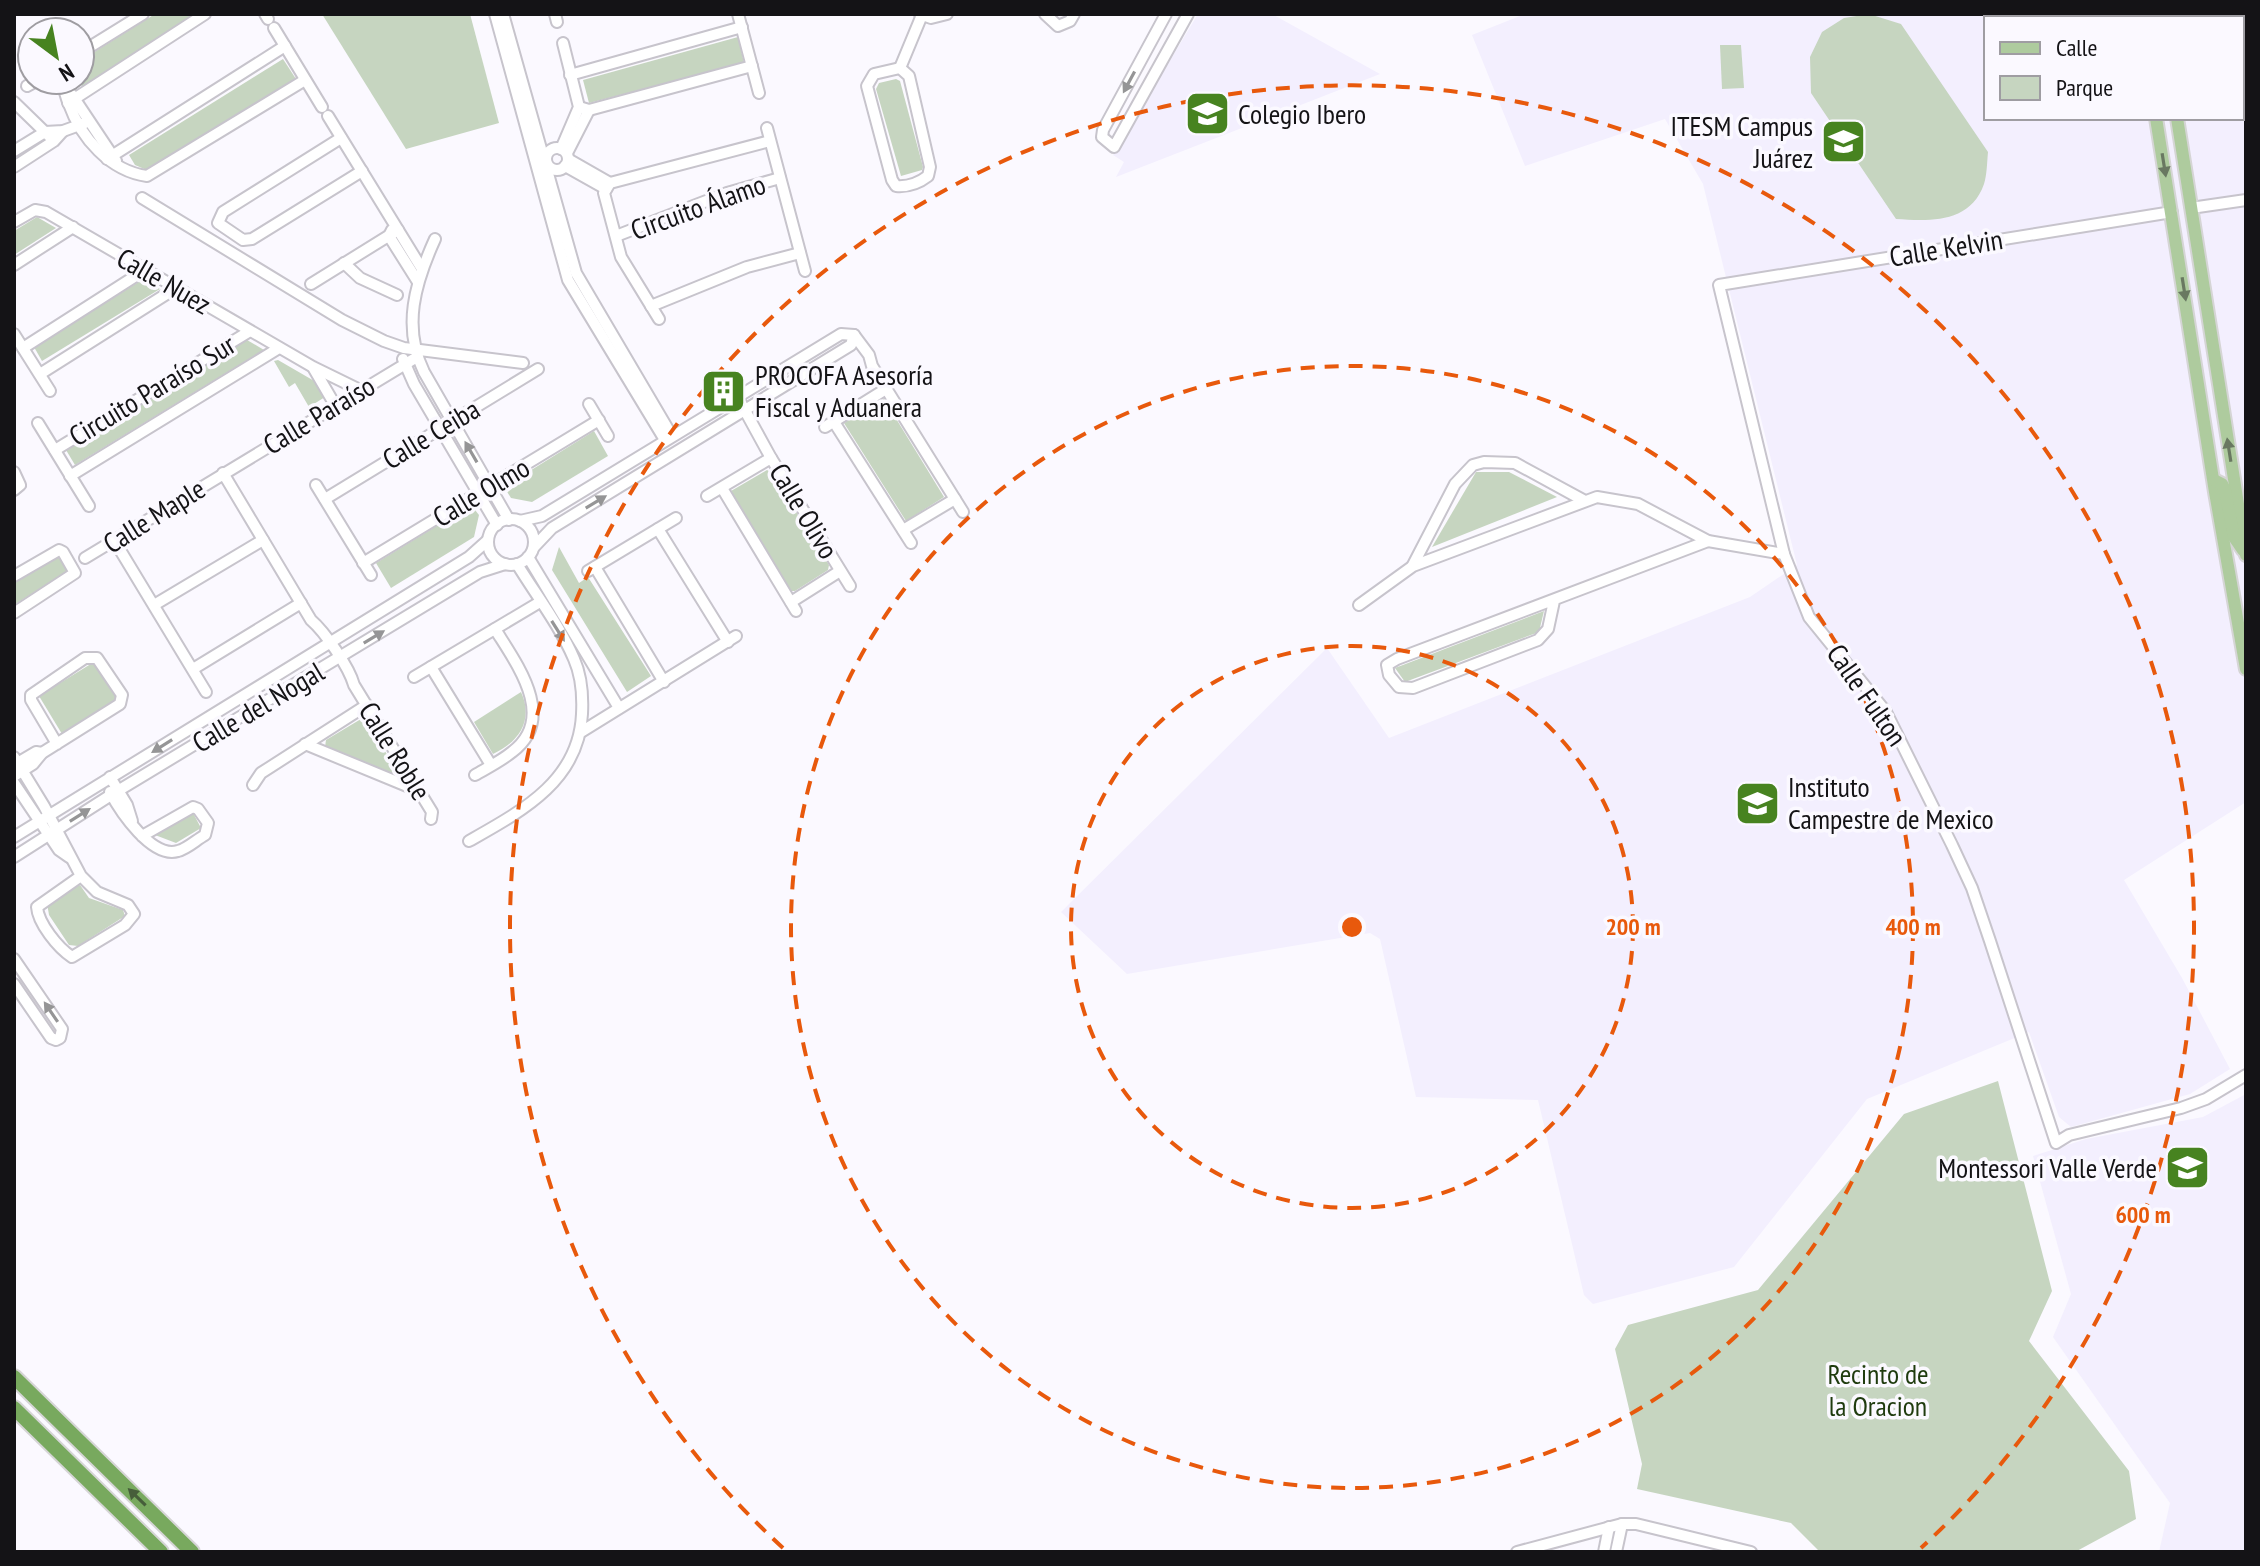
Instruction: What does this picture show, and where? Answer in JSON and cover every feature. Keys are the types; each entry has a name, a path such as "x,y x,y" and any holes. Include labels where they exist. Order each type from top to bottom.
{"highway":[{"path":"14,1377 192,1552"},
{"path":"14,1408 161,1552"}],"main road":[{"path":"2156,120 2246,669"},
{"path":"2177,120 2246,553"},
{"path":"2214,480 2222,484 2225,490 2234,537 2246,553"}],"street":[{"path":"96,43 143,14"},
{"path":"72,101 205,14"},
{"path":"495,14 568,280 669,438"},
{"path":"503,14 547,163 564,159"},
{"path":"738,14 759,93"},
{"path":"900,68 921,15 939,17 947,14"},
{"path":"1045,14 1058,26 1070,21 1074,14"},
{"path":"1166,14 1103,130 1102,137 1114,147 1188,14"},
{"path":"269,20 362,171 418,282"},
{"path":"570,75 742,27"},
{"path":"543,196 564,159 584,109 570,75 563,43"},
{"path":"110,157 285,46"},
{"path":"584,109 752,66"},
{"path":"900,68 909,76 930,167 928,176 903,187 896,186 892,180 867,86 874,74 900,68"},
{"path":"69,96 110,157 119,166 142,176 155,173 305,80"},
{"path":"14,102 54,141"},
{"path":"14,151 45,132 63,131 85,123"},
{"name":"Circuito Álamo","path":"767,128 805,271"},
{"path":"14,167 54,141 63,131"},
{"path":"527,135 544,149 549,184 576,273 603,331"},
{"path":"341,138 223,212 217,220 220,226 243,240 252,239 362,171"},
{"name":"Circuito Álamo","path":"659,319 621,257 604,193 608,186 770,141"},
{"path":"544,149 555,148 564,159"},
{"name":"Circuito Álamo","path":"564,159 608,186"},
{"name":"Circuito Álamo","path":"616,236 727,193 780,178"},
{"path":"142,198 342,320 384,341 412,351 523,363"},
{"path":"2191,208 2246,200"},
{"name":"Calle Nuez","path":"14,222 39,209 279,348 360,390"},
{"name":"Calle Kelvin","path":"1719,285 2172,212"},
{"path":"14,265 73,227"},
{"path":"311,284 394,230"},
{"path":"394,230 422,269"},
{"path":"435,239 418,282 411,331 412,351 491,486 515,520 533,534 531,552 619,708"},
{"path":"651,306 747,267 800,253"},
{"path":"344,263 360,278 397,295"},
{"path":"23,348 145,270"},
{"name":"Calle Fulton","path":"1719,285 1784,554 1809,617 1886,712 1972,888 2056,1143 2069,1135"},
{"path":"40,374 176,288"},
{"name":"Circuito Paraíso Sur","path":"55,450 250,331"},
{"path":"14,334 50,391"},
{"path":"852,340 744,413 552,528 517,564 505,564 493,555 488,540 497,525 542,516 841,334 852,340 872,366 963,512"},
{"path":"70,476 279,348"},
{"name":"Calle Paraíso","path":"223,473 404,364 412,351"},
{"path":"404,364 497,525"},
{"path":"313,367 335,405"},
{"name":"Calle Ceiba","path":"325,499 538,369"},
{"path":"886,389 830,424 911,543"},
{"name":"Calle Olivo","path":"734,398 850,586"},
{"path":"589,404 608,436"},
{"name":"Calle Olmo","path":"363,563 599,420"},
{"path":"38,423 89,506"},
{"path":"707,496 771,458"},
{"path":"1413,566 1455,484 1473,465 1484,462 1515,463 1583,500"},
{"path":"14,472 20,485 14,490"},
{"name":"Calle Roble","path":"223,473 346,679 354,685 367,705 432,812 431,819"},
{"name":"Calle Maple","path":"85,558 223,473"},
{"path":"316,485 371,575"},
{"path":"722,488 793,606 840,571"},
{"path":"1359,605 1413,566 1583,500 1609,497 1638,504 1708,541 1784,554"},
{"path":"903,530 955,499"},
{"path":"664,682 592,569 676,518"},
{"path":"581,732 732,639 658,529"},
{"path":"114,540 206,692"},
{"path":"154,605 263,540"},
{"name":"Calle del Nogal","path":"14,837 469,557 488,540"},
{"path":"1554,601 1548,629 1538,640 1413,688 1399,687 1387,672 1387,665 1397,659 1708,541"},
{"path":"14,576 59,550 74,569 73,576 14,613"},
{"name":"Calle del Nogal","path":"14,857 480,572 505,564"},
{"path":"469,841 550,788 566,767 581,732 583,700 579,671 569,648 517,564"},
{"path":"414,677 540,602"},
{"path":"193,669 301,603"},
{"path":"475,775 520,745 529,728 532,704 524,677 495,629"},
{"path":"44,818 16,766 33,764 42,753 57,744 117,706 123,700 97,658 85,658 31,695 57,744"},
{"path":"431,667 491,765"},
{"path":"253,785 261,773 367,705"},
{"path":"305,744 419,791"},
{"path":"107,780 123,815 133,823 142,836 152,846 173,852 205,835 208,827 198,809 193,807 142,836"},
{"path":"14,783 44,818 53,831 59,850 69,857 81,876 97,892 128,905 134,914 131,921 102,940 79,954 69,956 40,920 37,907 81,876"},
{"path":"14,959 62,1029 60,1038 51,1038 14,984"},
{"path":"2053,1131 2069,1135 2181,1108 2206,1099 2246,1075"},
{"path":"1616,1552 1622,1524"},
{"path":"1517,1552 1609,1527 1636,1524 1751,1552"},
{"path":"1604,1552 1609,1527"}],"shaded area":[{"name":"Colegio Ibero","path":"1198,14 1272,14 1380,74 1116,177 1124,162 1113,155"},
{"path":"1525,14 1988,14 1984,16 1984,120 2244,120 2244,16 1989,14 2246,14 2246,802 2124,880 2182,978 2230,1069 2190,1094 2071,1127 2059,1117 2029,1032 1867,1099 1734,1267 1593,1304 1584,1295 1538,1100 1416,1097 1380,939 1370,933 1127,974 1061,912 1327,648 1389,738 1750,597 1797,565 1703,184 1665,119 1525,166 1472,35"},
{"path":"2246,1094 2246,1552 2159,1552 2170,1503 2053,1337 2071,1294 2033,1156 2086,1139 2203,1117"}],"green space":[{"path":"155,14 201,14 96,80 96,51"},
{"path":"322,14 470,14 499,123 406,149"},
{"path":"1869,14 1901,24 1988,152 1984,184 1978,197 1959,213 1935,219 1896,219 1811,93 1810,57 1822,32 1844,18"},
{"path":"738,37 744,63 589,103 583,80"},
{"path":"1720,45 1741,45 1744,88 1722,89"},
{"path":"283,59 296,79 149,171 135,165 129,155"},
{"path":"900,81 923,167 901,176 876,89 879,83"},
{"path":"37,217 56,228 14,255 14,231"},
{"path":"142,280 160,289 42,361 34,347"},
{"path":"247,340 264,350 75,465 66,450"},
{"path":"278,360 316,382 325,397 309,407 295,383 289,387 274,361"},
{"path":"884,399 944,497 906,521 844,423"},
{"path":"594,431 608,456 532,502 511,498 504,487"},
{"path":"767,470 772,473 829,565 828,570 795,591 791,591 732,497 731,491"},
{"path":"1476,472 1509,472 1557,497 1432,547"},
{"path":"471,505 479,515 474,537 391,588 376,563"},
{"path":"559,547 579,583 588,577 651,676 627,692 552,570"},
{"path":"59,555 69,570 14,605 14,583"},
{"path":"1544,611 1539,632 1405,682 1395,668"},
{"path":"94,662 119,699 62,734 39,696"},
{"path":"521,692 526,712 522,729 510,743 493,754 474,722"},
{"path":"361,719 368,723 403,781 325,747 326,740"},
{"path":"192,811 201,828 176,843 155,835"},
{"path":"80,885 89,898 123,910 125,916 78,946 69,945 49,915 47,903"},
{"name":"Recinto de la Oracion","path":"1998,1081 2052,1291 2029,1341 2129,1471 2136,1519 2075,1552 1820,1552 1791,1523 1637,1489 1642,1464 1615,1349 1628,1325 1758,1290 1904,1114"}],"place":[{"name":"Colegio Ibero","path":"1207,114"},
{"name":"ITESM Campus Juárez","path":"1844,142"},
{"name":"PROCOFA Asesoría Fiscal y Aduanera","path":"724,391"},
{"name":"Instituto Campestre de Mexico","path":"1757,803"},
{"name":"Montessori Valle Verde","path":"2188,1168"}]}
